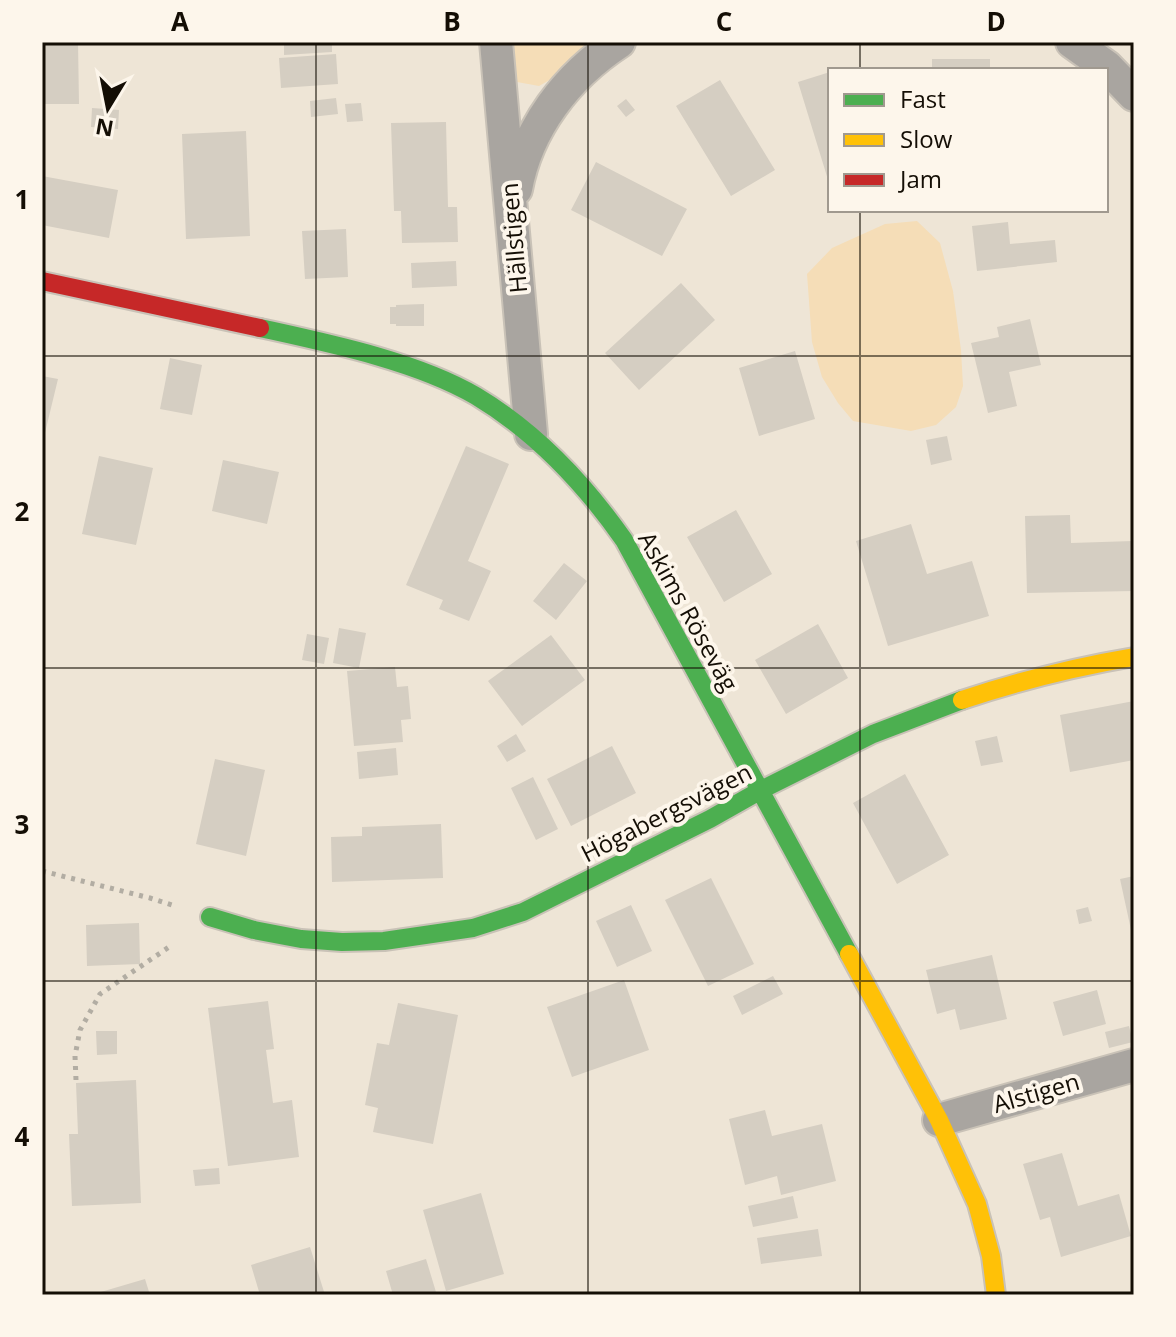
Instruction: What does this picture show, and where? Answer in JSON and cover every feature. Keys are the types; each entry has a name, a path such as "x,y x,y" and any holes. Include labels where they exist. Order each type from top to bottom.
{"street":[{"name":"Hällstigen","path":"496,42 531,434"},
{"path":"512,217 524,157 545,115 568,85 619,42"},
{"path":"1072,42 1107,67 1134,95"},
{"name":"Askims Röseväg","path":"42,281 326,343 432,375 480,398 531,434 564,464 624,540 939,1120 977,1204 991,1256 996,1295"},
{"name":"Högabergsvägen","path":"210,917 301,939 342,942 384,941 473,928 523,912 873,734 937,709 1029,680 1134,657"},
{"name":"Alstigen","path":"939,1120 1134,1065"}],"path":[{"path":"42,871 150,898 210,917"},
{"path":"76,1080 75,1056 80,1030 100,994 172,945"}],"shaded area":[{"path":"508,42 598,42 560,74 539,86 517,82 510,65"},
{"path":"917,221 940,243 953,291 963,386 956,407 936,425 911,431 853,421 838,403 822,377 812,342 807,274 832,248 885,224"}],"building":[{"path":"42,42 78,42 79,104 42,104"},
{"path":"284,42 332,42 332,52 284,55"},
{"path":"336,54 338,84 281,88 279,58"},
{"path":"932,59 990,59 990,68 932,68"},
{"path":"828,73 828,180 798,82"},
{"path":"720,80 775,170 731,196 676,106"},
{"path":"336,98 338,114 311,117 310,101"},
{"path":"626,99 635,110 626,117 617,106"},
{"path":"361,103 363,121 347,122 345,104"},
{"path":"92,108 119,110 118,129 91,127"},
{"path":"446,122 448,207 457,207 458,242 402,243 401,211 394,211 391,123"},
{"path":"246,131 250,236 186,239 182,134"},
{"path":"596,162 687,209 662,256 571,210"},
{"path":"42,176 118,190 109,238 42,225"},
{"path":"1008,222 1010,244 1055,240 1057,262 977,271 972,226"},
{"path":"346,229 348,277 305,279 302,231"},
{"path":"456,261 457,286 412,288 411,263"},
{"path":"681,283 715,320 639,390 605,353"},
{"path":"424,304 424,326 390,324 390,307"},
{"path":"1030,319 1041,365 1009,372 1017,406 988,413 971,343 999,337 997,327"},
{"path":"795,351 815,419 759,436 739,368"},
{"path":"170,358 202,365 192,415 160,409"},
{"path":"42,376 58,379 43,441 42,441"},
{"path":"947,436 952,460 931,465 926,440"},
{"path":"466,446 509,464 468,561 491,571 469,621 439,609 443,600 406,585"},
{"path":"99,456 153,468 136,545 82,534"},
{"path":"223,460 279,472 267,524 212,511"},
{"path":"736,510 772,574 724,602 687,537"},
{"path":"1070,515 1071,543 1133,541 1134,591 1027,593 1025,516"},
{"path":"911,524 927,574 972,561 989,616 888,646 856,541"},
{"path":"564,563 587,581 556,620 533,601"},
{"path":"818,624 848,678 786,714 755,660"},
{"path":"339,628 366,633 359,668 333,663"},
{"path":"307,634 329,638 324,664 302,660"},
{"path":"551,635 585,680 522,726 488,681"},
{"path":"395,667 397,687 408,686 411,719 401,720 403,742 354,746 347,671"},
{"path":"1134,701 1134,760 1070,772 1060,715"},
{"path":"516,734 526,751 507,762 497,746"},
{"path":"997,736 1003,762 981,766 975,741"},
{"path":"612,746 636,793 571,826 547,779"},
{"path":"396,748 398,775 359,779 357,752"},
{"path":"215,759 265,770 246,856 196,844"},
{"path":"905,774 949,855 897,884 853,803"},
{"path":"533,777 558,829 536,840 511,788"},
{"path":"441,824 443,878 332,882 331,837 362,836 362,827"},
{"path":"1134,876 1134,938 1133,939 1120,879"},
{"path":"711,878 754,964 708,986 665,900"},
{"path":"631,905 652,951 617,967 596,921"},
{"path":"1088,907 1092,921 1079,924 1076,910"},
{"path":"139,923 140,964 87,966 86,925"},
{"path":"992,955 1007,1019 960,1030 955,1009 937,1014 926,970"},
{"path":"773,976 783,994 742,1015 733,996"},
{"path":"624,980 649,1050 572,1077 547,1007"},
{"path":"1097,990 1106,1024 1063,1036 1053,1002"},
{"path":"268,1001 274,1049 266,1050 273,1103 292,1100 299,1157 228,1166 208,1008"},
{"path":"398,1003 458,1015 433,1144 373,1132 378,1108 365,1105 377,1043 389,1045"},
{"path":"1129,1026 1133,1042 1109,1048 1105,1032"},
{"path":"96,1031 117,1031 117,1054 97,1055"},
{"path":"136,1080 141,1203 72,1206 69,1134 78,1134 76,1083"},
{"path":"765,1110 772,1136 822,1124 836,1181 781,1195 777,1176 745,1185 729,1119"},
{"path":"1062,1153 1078,1206 1119,1194 1131,1236 1061,1257 1050,1217 1040,1220 1023,1164"},
{"path":"219,1168 220,1184 195,1186 193,1170"},
{"path":"481,1193 504,1274 446,1291 423,1210"},
{"path":"793,1196 798,1218 753,1227 748,1206"},
{"path":"818,1229 822,1256 761,1264 757,1238"},
{"path":"310,1247 325,1295 260,1295 251,1265"},
{"path":"426,1259 436,1292 393,1295 386,1271"},
{"path":"145,1279 150,1295 94,1295 94,1294"}],"traffic: fast":[{"path":"260,328 371,354 452,384 498,410 558,460 624,540 849,954"},
{"path":"210,917 301,939 342,942 384,941 473,928 523,912 873,734 962,700"}],"traffic: slow":[{"path":"962,700 1047,675 1134,657"},
{"path":"849,954 939,1120 977,1204 991,1256 996,1295"}],"traffic: jam":[{"path":"42,281 260,328"}]}
